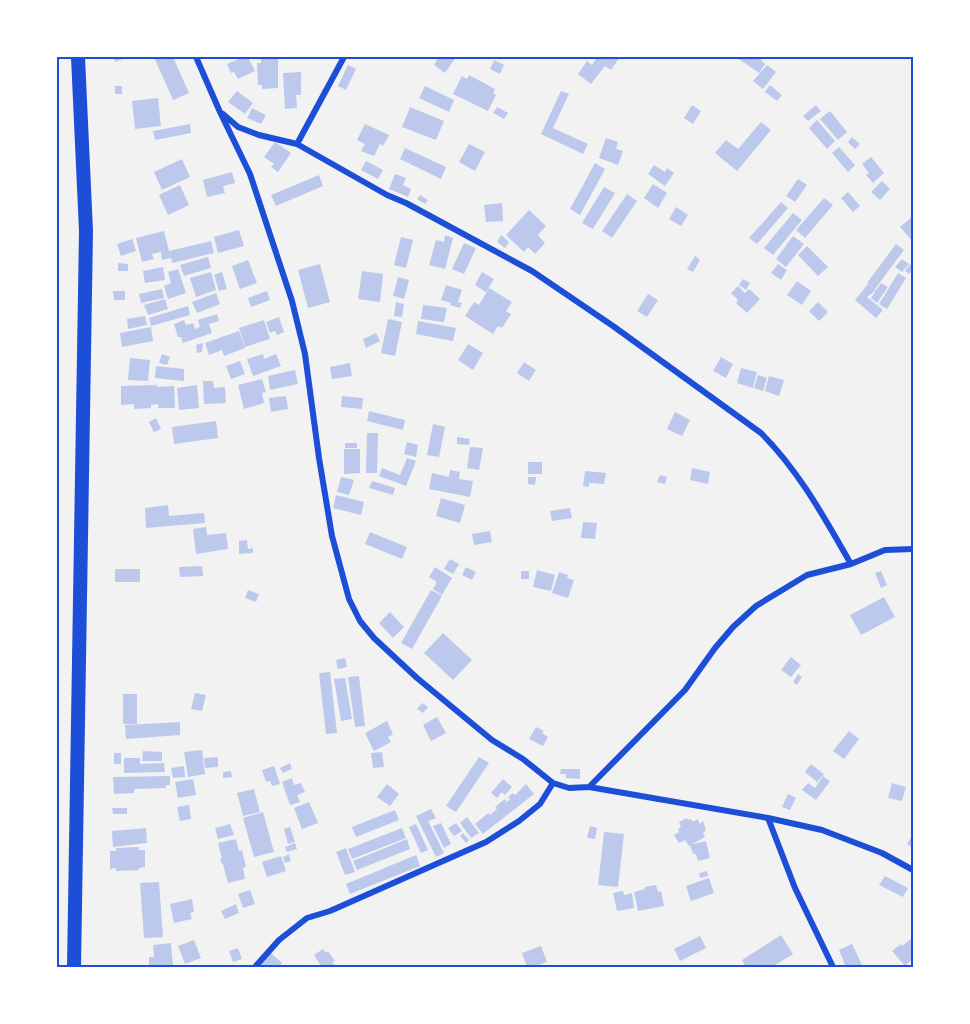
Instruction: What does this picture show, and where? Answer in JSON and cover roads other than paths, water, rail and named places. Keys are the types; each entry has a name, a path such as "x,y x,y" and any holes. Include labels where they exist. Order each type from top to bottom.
{"highway":[{"path":"74,967 86,231 78,57"}],"street":[{"path":"196,57 250,174 292,301 304,354 332,536 348,599 360,621 374,638 417,678 492,740 523,759 553,783 569,788 589,787 768,818 832,834 882,853 913,870"},
{"path":"297,144 344,57"},
{"path":"220,112 238,127 259,135 297,144 387,195 531,271 613,326 761,433 778,451 816,502 851,564"},
{"path":"589,787 685,690 715,648 756,606 807,575 851,564 885,550 913,549"},
{"path":"255,967 279,940 306,918 330,911 486,842 519,821 540,804 553,783"},
{"path":"768,818 795,888 833,967"}]}
